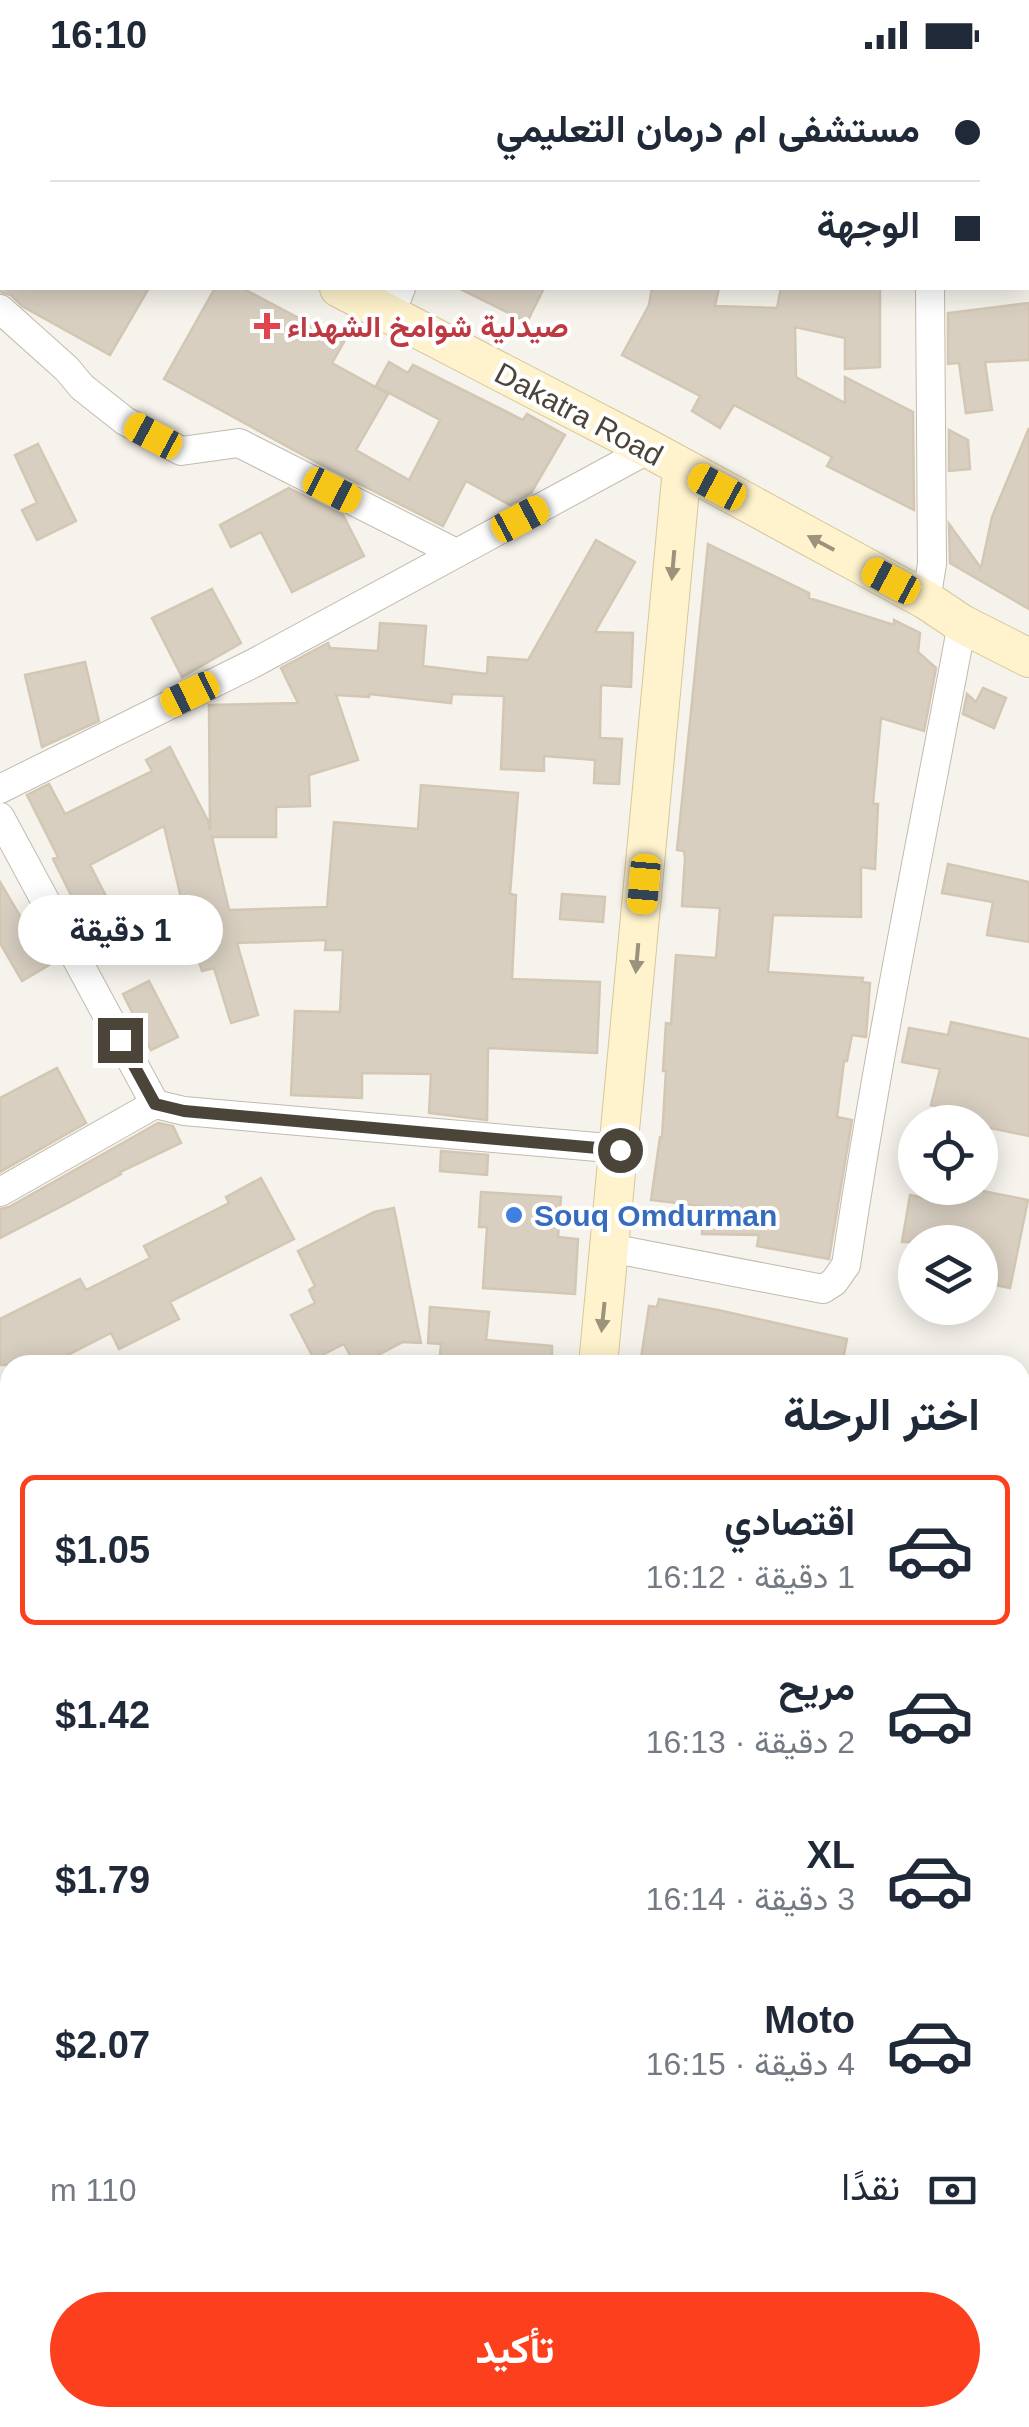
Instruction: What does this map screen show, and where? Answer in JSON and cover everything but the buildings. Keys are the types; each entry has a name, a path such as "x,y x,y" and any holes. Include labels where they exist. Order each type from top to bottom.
{"street":[{"name":"Dakatra Road","path":"347,290 396,302 648,450 1029,658"},
{"path":"926,600 932,564 930,290"},
{"path":"0,309 67,369 82,388 125,421 181,450 239,443 456,554"},
{"path":"0,789 254,663 648,450"},
{"path":"599,1355 682,468"},
{"path":"610,1248 808,1288 823,1289 834,1282 846,1265 885,1027 962,624"},
{"path":"0,817 155,1104"},
{"path":"0,1192 155,1104 184,1111 620,1150"}],"place":[{"name":"صيدلية شوامخ الشهداء","path":"267,326"},
{"name":"Souq Omdurman","path":"514,1215"}],"route":[{"path":"120,1040 155,1104 184,1111 620,1150"}]}
